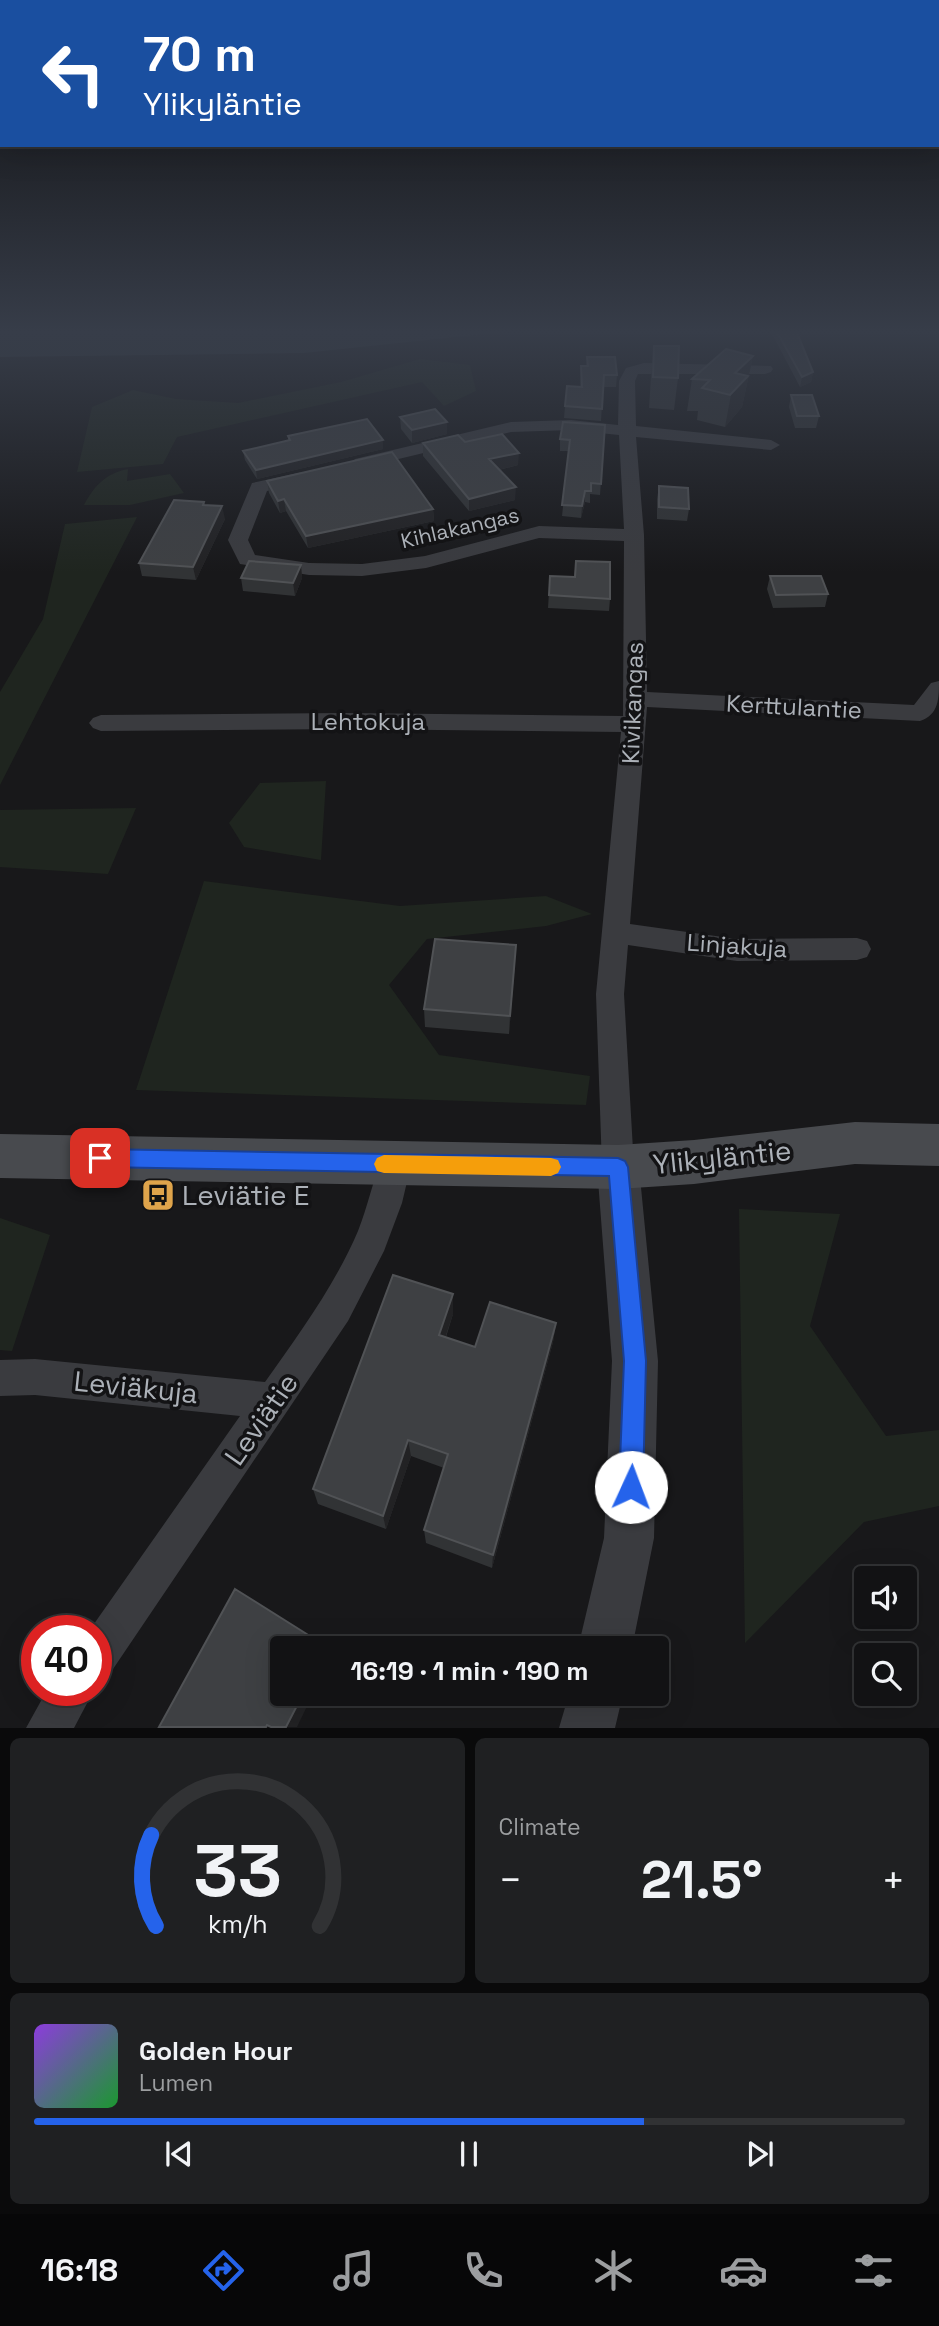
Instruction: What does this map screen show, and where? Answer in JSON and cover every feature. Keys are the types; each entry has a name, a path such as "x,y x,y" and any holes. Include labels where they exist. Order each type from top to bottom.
{"main road":[{"name":"Ylikyläntie","path":"0,1156 618,1167 694,1162 855,1143 939,1144"}],"street":[{"name":"Kivikangas","path":"618,1167 610,995 618,933 636,699 634,535 627,411"},
{"name":"Kihlakangas","path":"634,535 539,532 426,562 362,570 309,569 247,560 238,540 259,487 511,427 571,425 771,445"},
{"name":"Kerttulantie","path":"636,699 920,713 939,688"},
{"name":"Lehtokuja","path":"101,723 344,721 635,724"},
{"name":"Linjakuja","path":"618,933 737,950 857,949"},
{"name":"Leviätie","path":"112,1634 318,1335 362,1258 380,1220 395,1165"},
{"path":"608,1636 629,1538 635,1361 618,1167"},
{"name":"Leviäkuja","path":"0,1378 35,1377 273,1401"},
{"path":"48,1727 63,1706"},
{"path":"587,1727 593,1706"}],"shaded area":[{"path":"91,411 294,411 177,437 163,464 77,472"},
{"path":"128,469 127,481 170,474 184,493 130,505 84,505 102,481"},
{"path":"137,517 0,785 0,692 43,619 65,524"},
{"path":"326,781 321,860 244,847 229,823 260,783"},
{"path":"136,808 108,874 0,867 0,810"},
{"path":"204,881 400,906 546,896 592,914 546,926 427,939 389,985 439,1055 590,1076 586,1105 136,1090"},
{"path":"739,1209 840,1214 810,1326 886,1436 939,1430 939,1506 864,1522 745,1643"},
{"path":"0,1218 50,1235 12,1351 0,1350"}],"building":[{"path":"437,411 447,422 412,430 400,417"},
{"path":"795,411 817,411 819,416 797,416"},
{"path":"367,419 383,440 256,470 243,451 290,440 288,436"},
{"path":"563,422 605,425 601,484 591,483 591,491 585,491 582,506 562,505 570,440 560,439"},
{"path":"502,434 519,453 489,459 516,487 469,499 423,443 458,435 465,442"},
{"path":"392,452 433,509 306,536 284,499 278,501 267,481"},
{"path":"659,486 688,488 689,509 659,507"},
{"path":"174,500 222,506 193,567 139,563"},
{"path":"249,561 301,565 293,583 241,578"},
{"path":"576,561 610,562 610,599 549,595 550,576 575,577"},
{"path":"770,576 821,576 828,594 776,595"},
{"path":"435,939 516,945 510,1016 424,1009"},
{"path":"393,1275 453,1294 439,1335 475,1347 490,1302 556,1323 493,1555 424,1530 448,1454 408,1440 383,1516 313,1489"},
{"path":"235,1589 310,1636 270,1636 270,1706 297,1706 286,1727 159,1727"}],"slow traffic":[{"path":"384,1164 551,1167"}],"place":[{"name":"Leviätie E","path":"158,1195"}],"route":[{"path":"100,1158 618,1167 635,1361 631,1487"}]}
